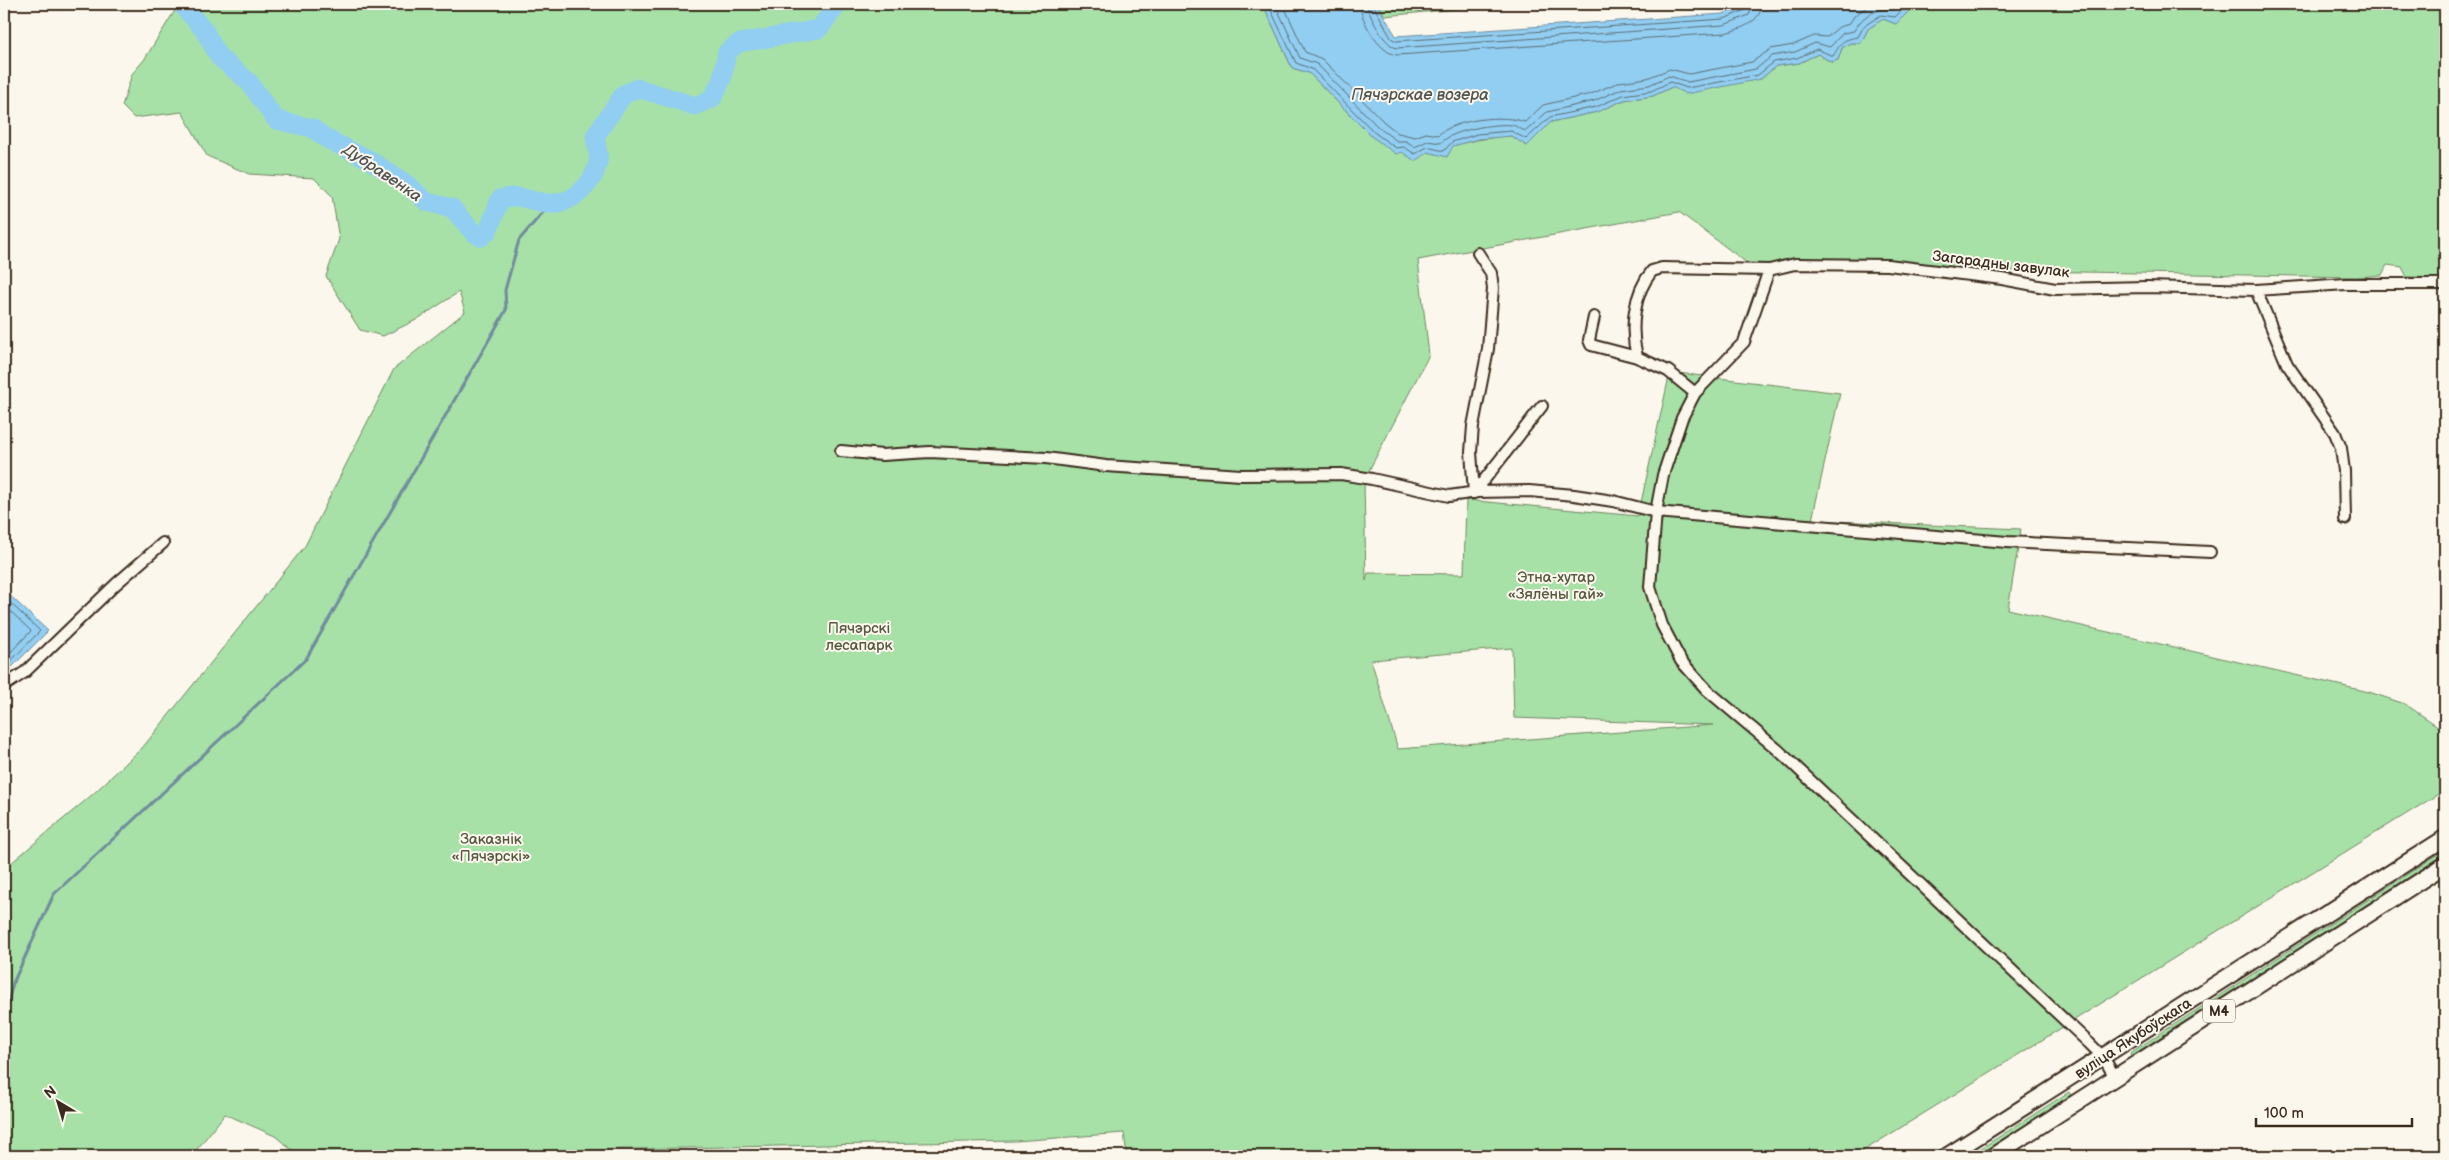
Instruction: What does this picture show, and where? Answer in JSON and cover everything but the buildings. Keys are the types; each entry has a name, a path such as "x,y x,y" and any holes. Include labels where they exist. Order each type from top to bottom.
{"main road":[{"name":"вуліца Якубоўскага","path":"1948,1156 2445,838"},
{"name":"вуліца Якубоўскага","path":"1993,1156 2445,865"}],"street":[{"path":"1474,493 1471,452 1473,426 1488,350 1493,288 1491,273 1478,253"},
{"name":"Загарадны завулак","path":"1637,357 1633,340 1640,292 1652,271 1662,268 1769,270 1795,264 1888,265 2002,279 2055,289 2147,287 2256,290 2346,284 2445,284"},
{"path":"1769,270 1744,342 1695,393 1682,418 1663,475 1656,512 1650,587 1662,625 1681,661 1707,690 1777,749 2103,1057 2115,1077"},
{"path":"2256,290 2287,364 2335,433 2341,448 2346,519"},
{"path":"1594,317 1589,340 1591,345 1637,357 1668,371 1695,393"},
{"path":"1474,493 1542,406"},
{"path":"841,451 882,456 930,452 1046,458 1106,466 1241,475 1341,474 1449,496 1528,491 1613,501 1656,512 2007,542 2210,552"},
{"path":"4,686 25,672 116,584 163,543"}],"green space":[{"name":"Пячэрскі лесапарк","path":"179,4 1263,4 1292,68 1309,73 1371,136 1386,145 1416,152 1506,136 1510,136 1527,146 1551,122 1597,112 1624,100 1653,96 1672,87 1761,79 1776,66 1799,63 1818,54 1831,62 1838,60 1842,48 1850,43 1861,43 1868,29 1883,19 1896,24 1916,4 2445,4 2445,278 2407,277 2402,267 2387,265 2382,275 2356,277 1751,266 1679,212 1418,260 1429,355 1364,480 1366,581 1368,573 1464,574 1466,500 1638,516 1670,372 1840,393 1812,520 2021,529 2008,609 2369,692 2405,704 2445,731 2445,790 1855,1156 1127,1156 1124,1133 1016,1141 299,1156 275,1136 225,1114 194,1153 190,1152 186,1156 4,1156 4,869 93,794 143,747 305,546 394,369 465,312 459,292 416,320 383,336 360,330 326,276 339,239 332,196 314,178 249,174 207,156 182,112 134,118 122,106 132,74 144,60","holes":["1512,648 1514,718 1713,725 1398,749 1371,660"]},
{"path":"1379,4 1507,4 1385,16"},
{"path":"2445,850 2445,854 2131,1056 2130,1053"},
{"path":"2069,1092 2071,1095 1980,1154 1969,1156"}],"water":[{"name":"Пячэрскае возера","path":"1263,4 1377,4 1396,36 1723,14 1748,4 1916,4 1896,24 1883,19 1868,29 1861,43 1850,43 1842,48 1838,60 1831,62 1818,54 1799,63 1776,66 1761,79 1686,94 1672,87 1653,96 1624,100 1597,112 1551,122 1527,146 1511,136 1478,139 1453,146 1447,157 1428,152 1415,161 1402,152 1396,154 1371,136 1309,73 1292,68"},
{"path":"4,590 48,631 4,675"}],"waterway":[{"name":"Дубравенка","path":"184,4 183,6 204,30 219,57 249,82 276,120 312,128 327,139 368,159 405,183 427,202 452,208 473,232 481,237 488,231 500,199 514,197 558,203 566,201 580,192 591,179 598,163 595,136 624,94 638,88 695,106 712,99 722,79 727,52 739,43 819,29 838,4"},
{"path":"4,1018 13,983 54,894 306,659 506,310 505,290 519,240 550,204"}],"park label":[{"name":"Этна-хутар «Зялёны гай»","path":"1556,586"},
{"name":"Заказнік «Пячэрскі»","path":"491,848"}]}
